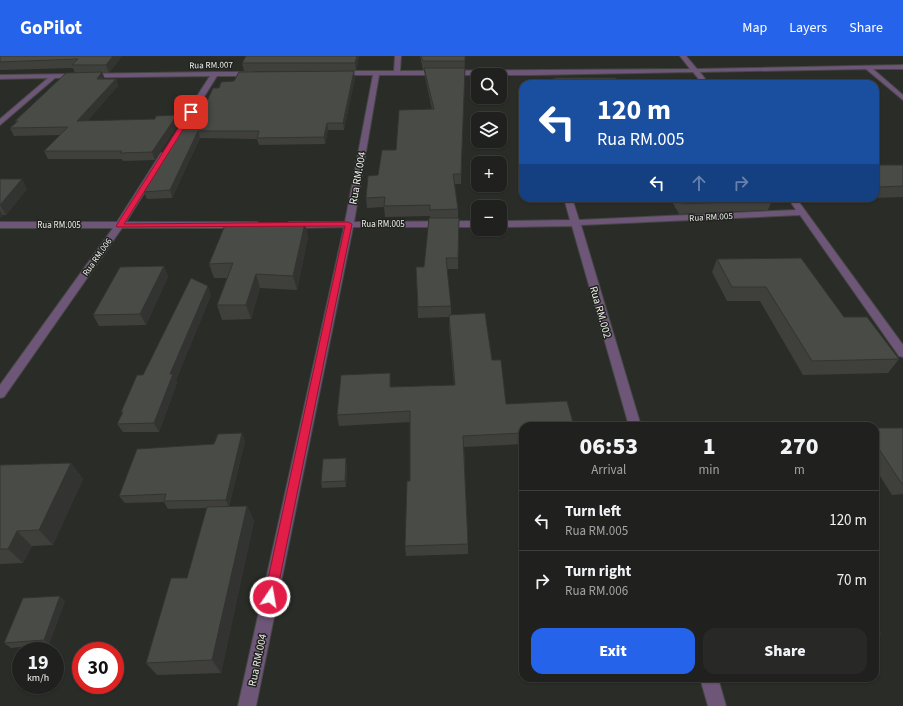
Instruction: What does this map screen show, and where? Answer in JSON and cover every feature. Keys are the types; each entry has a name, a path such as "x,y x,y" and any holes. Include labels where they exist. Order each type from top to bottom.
{"street":[{"path":"397,73 398,56"},
{"path":"683,56 703,80"},
{"path":"330,73 534,75 696,70 903,67"},
{"path":"868,68 903,98"},
{"name":"Rua RM.004","path":"247,706 348,224 376,73"},
{"path":"177,134 215,74"},
{"name":"Rua RM.007","path":"0,77 261,74"},
{"path":"0,124 54,76"},
{"name":"Rua RM.006","path":"0,394 119,226 169,147"},
{"name":"Rua RM.002","path":"569,202 634,422"},
{"path":"795,202 903,353"},
{"name":"Rua RM.005","path":"507,224 575,223 803,212"},
{"name":"Rua RM.005","path":"0,225 119,226 471,224"},
{"path":"710,682 717,706"}],"building":[{"path":"0,56 113,56 106,65 72,65 78,59 0,62"},
{"path":"246,56 357,56 355,63 242,63"},
{"path":"421,56 465,56 465,61 423,61"},
{"path":"424,68 465,68 461,174 453,174 458,209 430,210 430,205 384,206 385,197 366,198 368,176 378,175 382,150 396,150 399,110 434,109"},
{"path":"354,71 343,123 327,123 324,137 257,138 259,131 198,131 170,190 144,192 161,157 190,110 195,112 199,103 206,103 213,88 219,88 221,82 234,81 239,72"},
{"path":"102,72 97,79 116,79 77,121 155,119 156,116 177,115 152,152 120,153 122,151 44,151 68,127 10,128 18,121 15,121 66,73"},
{"path":"554,78 616,78 617,80 555,80"},
{"path":"879,165 903,165 903,186 879,187"},
{"path":"0,179 22,179 0,205"},
{"path":"681,202 727,202 682,204"},
{"path":"429,218 459,218 458,258 446,258 451,306 418,307 416,267 424,267"},
{"path":"305,223 293,276 256,274 246,305 217,305 233,263 209,264 225,225"},
{"path":"801,258 844,317 867,317 899,359 812,361 766,287 732,287 717,259"},
{"path":"164,266 140,314 93,315 120,267"},
{"path":"191,278 208,286 170,374 173,374 154,423 117,424 137,375 143,375"},
{"path":"485,313 492,360 501,360 506,404 567,401 573,422 519,422 519,433 463,436 468,544 405,546 407,481 410,481 410,411 337,415 341,375 390,373 390,387 455,385 449,315"},
{"path":"879,428 903,428 902,484 879,449"},
{"path":"242,433 226,500 164,501 166,494 119,496 137,449 214,444 218,434"},
{"path":"346,458 345,481 321,482 323,459"},
{"path":"71,463 39,530 17,531 8,549 0,549 0,465"},
{"path":"247,506 212,660 146,663 171,578 187,578 207,507"},
{"path":"60,596 44,640 4,643 23,598"}],"route":[{"path":"191,112 119,226 348,224 270,597"}]}
